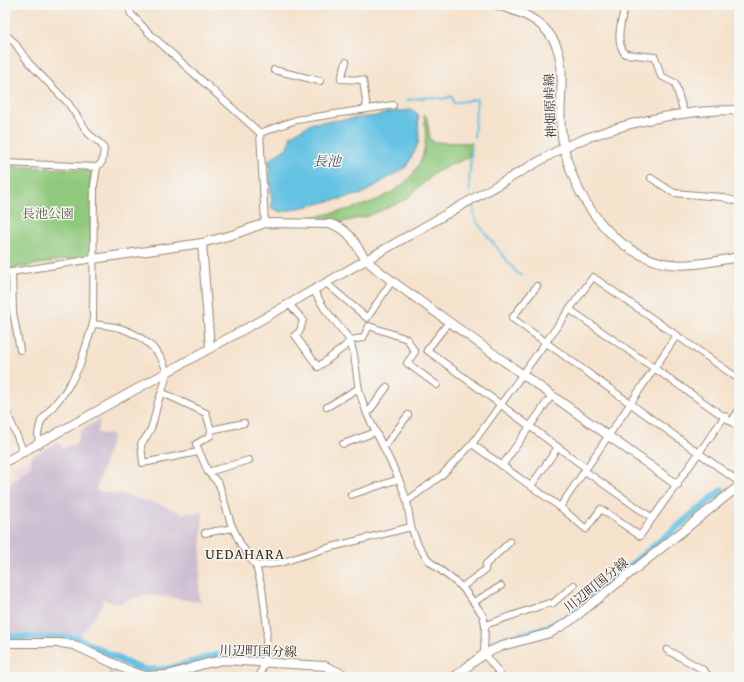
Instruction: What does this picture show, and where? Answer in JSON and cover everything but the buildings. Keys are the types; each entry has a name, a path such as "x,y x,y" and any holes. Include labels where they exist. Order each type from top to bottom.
{"street":[{"path":"128,5 131,14 149,33 260,132 265,223"},
{"name":"神畑原峠線","path":"496,5 526,15 540,23 555,43 560,69 560,127 564,147 575,184 586,204 616,238 630,248 664,263 678,264 739,257"},
{"path":"625,5 620,29 621,48 625,54 655,57 661,76 675,83 684,113"},
{"path":"5,34 14,42 29,63 68,103 89,134 101,144 104,149 102,162 97,167 94,185 93,324 80,365 71,382 41,421 38,434 39,444"},
{"path":"346,62 341,79 363,80 367,109"},
{"path":"274,70 320,81"},
{"path":"739,101 739,150"},
{"path":"260,132 296,120 393,104"},
{"path":"5,462 24,453 166,374 564,147 619,126 684,113 739,110"},
{"path":"5,163 97,167"},
{"path":"651,178 674,193 721,197 739,202"},
{"path":"5,273 202,243 235,234 265,223 331,224 340,227 352,236 366,259 392,281 677,484"},
{"path":"202,243 210,348"},
{"path":"12,272 13,312 20,350"},
{"path":"407,501 442,475 472,444 593,276 739,379"},
{"path":"326,283 367,318 392,281"},
{"path":"537,286 512,318 739,482"},
{"path":"313,290 324,308 350,340 359,388 367,414 399,479 407,501 411,527 418,545 429,561 462,587 483,615 485,625 484,654 501,677"},
{"path":"289,304 303,320 300,331 295,335 318,367 344,347 350,340 362,338 369,326 407,339 415,352 407,363 437,385"},
{"path":"569,309 732,420 739,427"},
{"path":"449,322 427,350 652,518"},
{"path":"93,324 123,329 146,342 160,356 166,374 163,393 158,400 151,432 141,444 143,463 198,452"},
{"path":"560,507 677,335"},
{"path":"327,407 359,388"},
{"path":"367,414 387,388"},
{"path":"163,393 206,413 211,430 210,436 196,444 198,452 208,472 219,484 233,528 241,545 256,566 262,588 267,628 265,661 259,677"},
{"path":"502,466 552,395"},
{"path":"5,408 24,453"},
{"path":"732,420 739,410"},
{"path":"384,447 408,415"},
{"path":"472,444 560,507 586,529 601,509 640,536 725,416"},
{"path":"211,430 244,423"},
{"path":"343,444 376,432"},
{"path":"531,486 558,447"},
{"path":"208,472 249,460"},
{"path":"351,495 399,479"},
{"name":"川辺町国分線","path":"454,677 484,654 502,646 550,632 570,622 739,486"},
{"path":"256,566 284,562 324,549 411,527"},
{"path":"205,533 233,528"},
{"path":"462,587 485,570 486,564 510,542"},
{"path":"485,625 549,603 552,604 574,585"},
{"path":"474,602 501,586"},
{"name":"川辺町国分線","path":"5,643 60,643 74,645 130,671 145,676 168,675 223,660 265,661 325,666 349,677"},
{"path":"667,650 702,669 710,677"}],"shaded area":[{"path":"100,419 97,433 113,435 96,491 112,493 114,495 122,493 127,496 165,506 181,513 203,513 199,599 202,602 151,595 145,595 116,604 102,599 103,605 80,636 74,634 5,635 5,502 9,487 13,480 30,467 32,456 59,442 63,448 76,444 81,430"},
{"path":"32,456 30,467 16,478 11,468"}],"green space":[{"path":"525,5 569,5 558,8 547,8"},
{"path":"424,114 427,118 430,139 434,142 470,143 469,157 436,172 405,200 368,216 339,223 333,220 307,218 341,211 377,200 407,181 418,167 424,150 426,136"},
{"name":"長池公園","path":"5,166 91,170 91,255 5,270"}],"water":[{"name":"長池","path":"412,110 418,114 419,141 406,167 362,194 281,212 272,208 269,160 288,147 291,135 313,123 376,116 389,112"}],"waterway":[{"path":"407,100 430,97 443,99 452,96 453,103 477,99 474,137"},
{"path":"470,191 469,182 472,143"},
{"path":"473,207 476,221 516,272 522,276"},
{"path":"489,645 548,627 568,617 722,490"},
{"path":"5,637 76,638 133,666 146,670 168,669 217,655"},
{"path":"109,669 112,677"}],"district":[{"name":"UEDAHARA","path":"245,553"}]}
